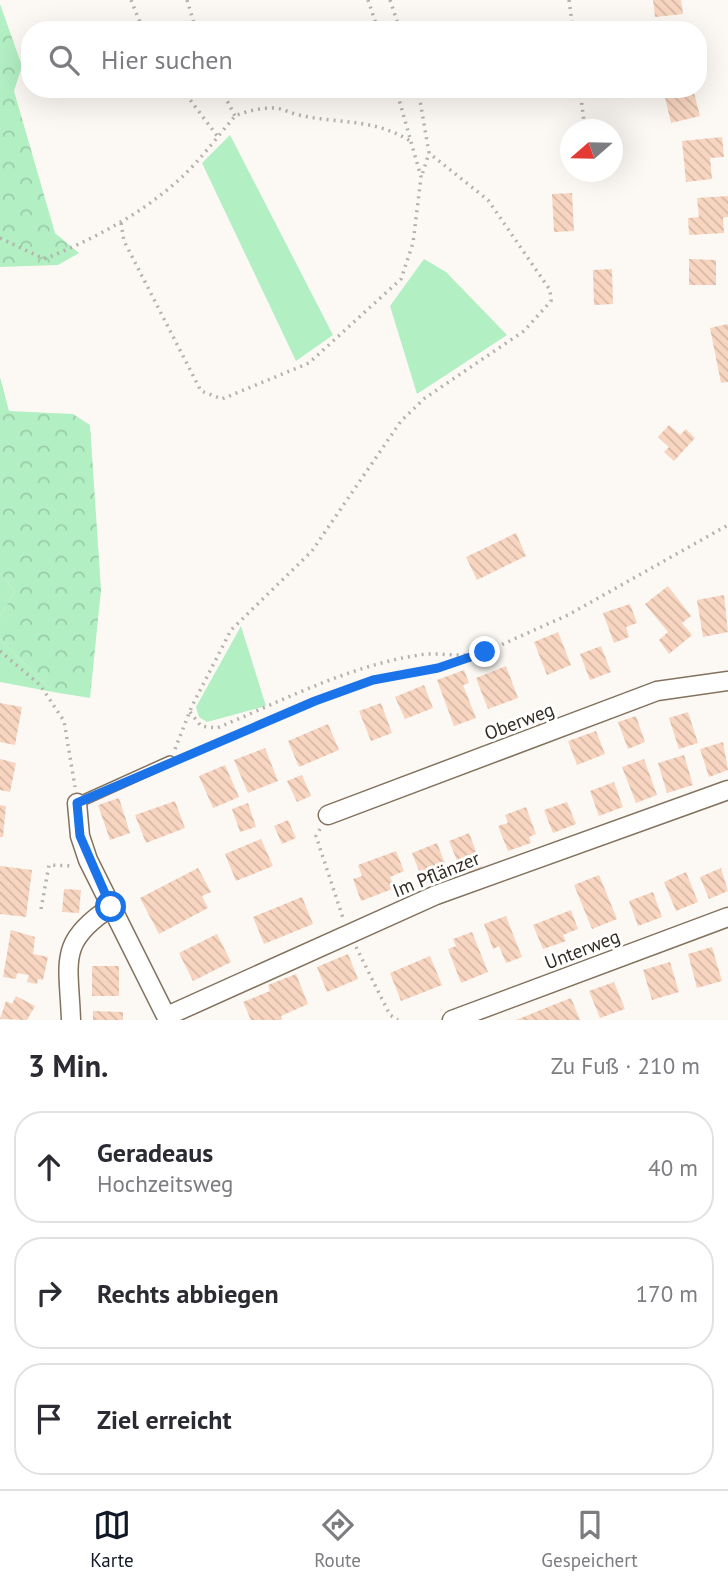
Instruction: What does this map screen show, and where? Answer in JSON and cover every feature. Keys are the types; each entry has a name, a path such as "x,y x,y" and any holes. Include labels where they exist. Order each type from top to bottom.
{"street":[{"name":"Oberweg","path":"328,815 657,691 728,681"},
{"name":"Im Pflänzer","path":"168,1018 436,894 728,790"},
{"path":"77,803 80,836 88,860 168,1018"},
{"path":"71,1020 69,954 73,939 90,921 111,907"},
{"name":"Unterweg","path":"452,1020 728,917"}],"lane":[{"path":"77,803 170,761"}],"path":[{"path":"131,0 139,21"},
{"path":"187,0 193,21"},
{"path":"368,0 375,21"},
{"path":"390,0 397,21"},
{"path":"569,0 572,21"},
{"path":"189,98 218,137"},
{"path":"226,98 235,116"},
{"path":"399,98 421,177"},
{"path":"121,223 124,241 192,380 201,391 222,399 309,363 401,279 413,243 421,177 429,153 420,98"},
{"path":"581,98 584,119"},
{"path":"0,238 44,260 93,239 121,223 182,177 235,116 276,107 300,116 360,121 393,130 412,142"},
{"path":"170,761 190,712 231,630 312,551 401,421 425,398 524,331 551,301 550,290 488,200 429,153"},
{"path":"170,761 373,680 438,668 485,652 568,615 728,525"},
{"path":"0,651 40,685 64,721 77,803"},
{"path":"190,712 201,726 217,728 327,681 397,660 433,653 465,655 485,652"},
{"path":"41,909 49,865 68,868 88,860"}],"green space":[{"path":"0,4 21,63 14,91 55,233 79,253 58,265 0,267"},
{"path":"230,135 333,335 296,361 202,163"},
{"path":"424,259 446,272 507,335 417,394 390,306"},
{"path":"0,377 9,411 73,414 90,425 101,590 90,698 53,692 0,639 0,617 15,591 0,573"},
{"path":"0,573 15,591 0,617"},
{"path":"241,626 266,706 207,722 199,717 196,707"},
{"path":"0,639 53,692 0,682"}],"building":[{"path":"653,0 681,0 683,14 655,17"},
{"path":"665,98 695,98 700,116 671,123"},
{"path":"722,137 724,157 710,158 712,179 686,182 682,141"},
{"path":"572,193 574,231 554,232 552,194"},
{"path":"728,196 728,217 723,218 724,233 689,235 688,218 699,217 697,198"},
{"path":"689,259 716,260 716,285 689,285"},
{"path":"612,269 613,304 594,305 593,270"},
{"path":"728,324 728,382 721,383 710,328"},
{"path":"669,425 680,435 686,429 695,438 674,461 664,452 669,447 658,437"},
{"path":"516,533 526,556 477,580 466,557"},
{"path":"668,586 691,616 682,623 692,635 669,654 659,640 668,632 645,604"},
{"path":"724,595 728,632 703,637 697,600"},
{"path":"630,604 637,623 626,627 629,637 614,643 603,613"},
{"path":"558,632 571,665 547,675 534,642"},
{"path":"601,646 611,672 590,680 580,654"},
{"path":"506,666 518,698 488,709 476,678"},
{"path":"464,670 469,683 463,685 476,718 454,726 437,680"},
{"path":"424,685 433,708 405,719 395,697"},
{"path":"0,703 22,707 15,745 0,742"},
{"path":"381,703 392,733 371,741 359,711"},
{"path":"548,705 554,723 540,728 534,711"},
{"path":"688,712 698,743 679,749 669,718"},
{"path":"636,716 645,742 628,749 618,722"},
{"path":"328,724 339,750 299,767 288,741"},
{"path":"596,731 605,754 577,765 568,741"},
{"path":"723,742 728,770 709,777 700,749"},
{"path":"265,748 278,781 248,793 234,760"},
{"path":"684,755 693,785 667,793 658,763"},
{"path":"0,759 16,763 10,792 0,790"},
{"path":"644,759 657,795 636,803 622,767"},
{"path":"225,765 239,797 213,808 199,776"},
{"path":"302,775 311,796 297,802 287,781"},
{"path":"614,782 623,807 599,816 590,791"},
{"path":"119,798 130,833 110,840 98,805"},
{"path":"175,801 185,828 146,843 135,815"},
{"path":"567,802 576,824 553,833 544,810"},
{"path":"248,803 256,827 240,832 232,809"},
{"path":"0,805 6,806 3,837 0,837"},
{"path":"526,807 536,834 529,837 531,843 508,851 498,826 508,823 505,815"},
{"path":"288,820 296,838 282,844 274,826"},
{"path":"469,833 482,867 463,875 449,841"},
{"path":"261,839 273,866 236,881 225,854"},
{"path":"437,843 449,874 424,884 412,853"},
{"path":"396,851 404,871 390,877 395,888 361,901 353,879 362,876 358,865"},
{"path":"0,866 32,870 26,917 0,914"},
{"path":"198,868 211,892 202,896 208,908 159,934 140,898"},
{"path":"721,868 728,891 709,899 700,877"},
{"path":"686,872 698,902 676,911 664,882"},
{"path":"599,875 617,919 592,929 574,885"},
{"path":"64,889 81,890 79,913 62,912"},
{"path":"653,892 662,917 638,926 629,901"},
{"path":"302,897 313,924 264,944 253,917"},
{"path":"571,910 578,929 563,935 566,941 543,949 533,925"},
{"path":"506,916 522,957 506,963 499,946 493,949 484,924"},
{"path":"11,930 35,937 33,954 48,957 43,980 38,979 37,984 27,982 29,975 17,973 16,979 3,977"},
{"path":"472,932 488,972 461,983 448,949 456,946 453,939"},
{"path":"217,934 231,962 193,981 179,953"},
{"path":"712,947 722,981 697,988 688,954"},
{"path":"348,954 358,979 327,992 317,967"},
{"path":"430,956 442,985 401,1001 390,973"},
{"path":"670,962 679,992 652,1000 643,970"},
{"path":"92,966 119,966 119,996 92,996"},
{"path":"296,974 308,1004 281,1016 282,1020 251,1020 243,1002 270,991 268,985"},
{"path":"614,982 625,1009 600,1018 589,991"},
{"path":"16,996 35,1006 27,1020 0,1019 6,1001 12,1004"},
{"path":"571,998 580,1020 516,1020 553,1005"},
{"path":"93,1011 123,1012 123,1020 93,1020"}],"route":[{"path":"111,907 88,860 80,836 77,803 315,701 373,680 438,668 485,652"}]}
